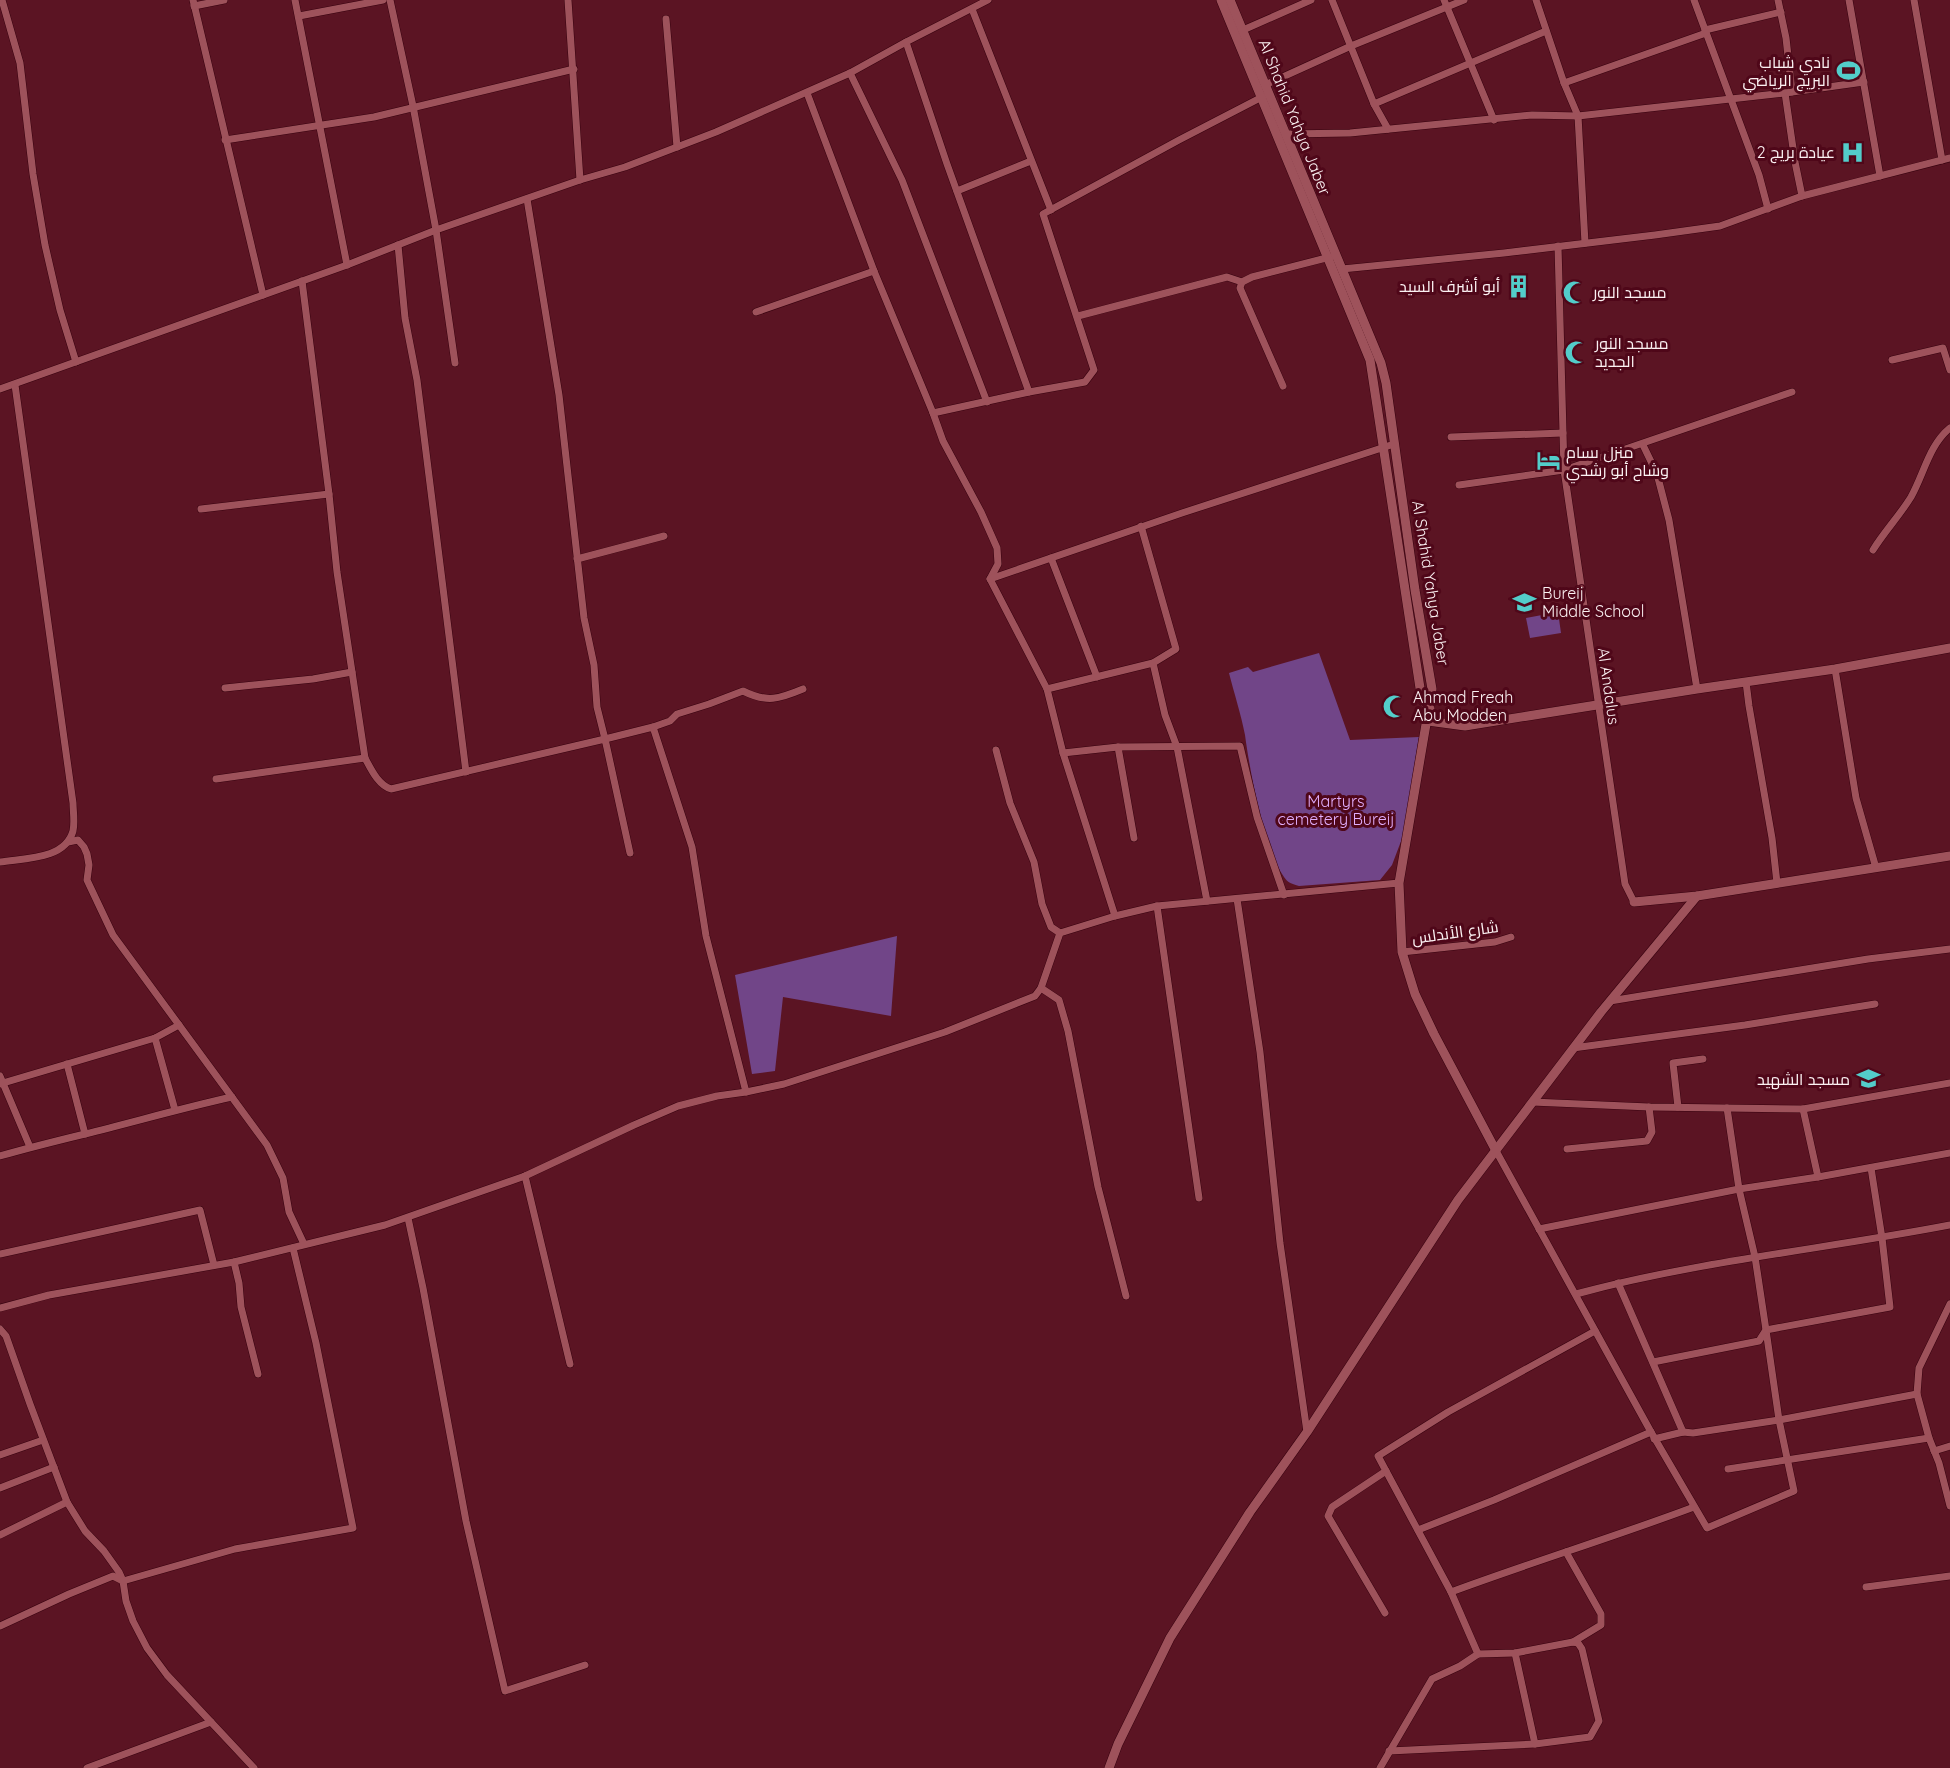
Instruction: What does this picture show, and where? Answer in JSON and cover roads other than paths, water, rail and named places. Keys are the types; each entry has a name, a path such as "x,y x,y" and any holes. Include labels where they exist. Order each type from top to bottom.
{"street":[{"path":"2,0 20,63 33,174 45,245 60,310 76,362"},
{"path":"224,0 194,3 263,295"},
{"path":"295,0 347,265"},
{"path":"298,16 383,0"},
{"path":"390,0 436,230 455,363"},
{"path":"568,0 580,180"},
{"path":"0,389 347,265 436,230 580,180 625,167 677,147 850,74 988,0"},
{"name":"Al Shahid Yahya Jaber","path":"1221,0 1287,134 1370,360 1420,688 1430,709"},
{"name":"Al Shahid Yahya Jaber","path":"1230,0 1331,256 1342,269 1381,363 1386,383 1415,590 1432,688 1430,709"},
{"path":"1243,30 1311,0"},
{"path":"1332,0 1374,104 1388,129"},
{"path":"933,413 1085,382 1094,370 1043,214 1351,46 1446,4 1464,0"},
{"path":"1536,0 1564,83 1578,116 1585,243"},
{"path":"1694,0 1759,175 1768,209"},
{"path":"1778,0 1795,162 1802,196"},
{"path":"1849,0 1880,176"},
{"path":"1914,0 1942,160"},
{"path":"1446,4 1494,120"},
{"path":"972,9 1051,210"},
{"path":"1564,83 1705,32 1781,12"},
{"path":"666,19 677,147"},
{"path":"1374,104 1546,31"},
{"path":"906,42 1029,392"},
{"path":"225,140 374,117 574,69"},
{"path":"850,74 902,180 987,402"},
{"path":"1287,134 1350,133 1532,115 1578,116 1789,93 1864,82"},
{"path":"807,93 874,271 943,441 981,512 997,548 998,564 990,579"},
{"path":"1342,269 1504,253 1720,226 1802,196 1950,158"},
{"path":"957,191 1031,161"},
{"path":"527,199 559,395 584,618 594,665 597,707 630,854"},
{"path":"398,245 405,318 417,380 466,772"},
{"name":"Al Andalus","path":"1557,246 1564,470 1625,884 1634,902"},
{"path":"1283,386 1240,288 1242,282 1252,277 1331,256"},
{"path":"756,312 874,271"},
{"path":"1078,316 1227,277 1242,282"},
{"path":"302,281 329,494 336,572 365,758 384,787 391,789 653,727 670,721 677,714 743,691 758,698 781,698 803,689"},
{"path":"1892,360 1943,348 1950,370"},
{"path":"15,385 73,803 73,830 68,842"},
{"path":"1459,485 1564,470 1643,445 1792,392"},
{"path":"1873,550 1910,497 1934,446 1950,428"},
{"path":"1451,437 1563,433"},
{"path":"990,579 1142,526 1395,444"},
{"path":"1643,445 1657,474 1669,520 1697,689"},
{"path":"201,510 329,494"},
{"path":"1047,688 1154,663 1176,650 1142,526"},
{"path":"577,558 664,536"},
{"path":"1051,558 1097,676"},
{"path":"990,579 1047,688 1063,753 1115,916"},
{"path":"1428,721 1465,726 1835,669 1950,648"},
{"path":"1154,663 1165,715 1178,747 1207,901"},
{"path":"1835,669 1856,798 1876,868"},
{"path":"225,688 313,679 352,672"},
{"path":"1746,682 1772,838 1777,883"},
{"path":"1430,709 1399,883 1402,952 1415,994 1434,1034 1539,1229 1707,1528 1794,1491 1779,1420 1755,1257 1739,1189 1727,1108"},
{"path":"653,727 692,847 706,936 746,1092"},
{"path":"1063,753 1118,747 1240,746 1257,818 1284,895"},
{"path":"1118,747 1134,838"},
{"path":"996,750 1010,803 1034,862 1042,904 1051,927 1060,933"},
{"path":"216,779 365,758"},
{"path":"0,862 49,855 68,842 78,840 84,847 89,866 87,880 113,935 267,1145 283,1178 289,1212 304,1244"},
{"path":"1634,902 1697,896 1950,856"},
{"path":"1060,933 1157,906 1399,883"},
{"path":"1109,1768 1131,1715 1170,1638 1458,1200 1573,1048 1697,896"},
{"path":"1237,899 1260,1052 1281,1243 1307,1432"},
{"path":"1157,906 1199,1198"},
{"path":"0,1308 49,1295 234,1262 408,1218 525,1176 678,1106 784,1083 945,1032 1035,996 1041,988 1060,933"},
{"name":"شارع الأندلس","path":"1402,952 1495,942 1511,937"},
{"path":"1610,1001 1868,959 1950,950"},
{"path":"1041,988 1059,1000 1068,1032 1098,1187 1126,1296"},
{"path":"1573,1048 1745,1025 1875,1004"},
{"path":"30,1147 1,1081 155,1038 179,1025"},
{"path":"155,1038 175,1110"},
{"path":"1678,1107 1673,1063 1703,1059"},
{"path":"67,1064 85,1134"},
{"path":"1532,1102 1649,1107 1803,1109 1950,1083"},
{"path":"0,1156 232,1097"},
{"path":"1567,1149 1647,1141 1652,1132 1649,1107"},
{"path":"1803,1109 1818,1177"},
{"path":"1539,1229 1739,1189 1950,1153"},
{"path":"1653,1362 1759,1341 1766,1330 1890,1307 1871,1168"},
{"path":"525,1176 570,1364"},
{"path":"0,1254 200,1210 214,1265"},
{"path":"408,1218 466,1521 505,1691 585,1665"},
{"path":"1576,1294 1618,1283 1755,1257 1882,1238 1950,1225"},
{"path":"0,1626 113,1576 123,1581 236,1549 353,1528 316,1343 293,1248"},
{"path":"234,1262 241,1307 258,1374"},
{"path":"1618,1283 1683,1432"},
{"path":"1950,1304 1919,1368 1917,1394 1929,1438 1940,1463 1950,1506"},
{"path":"0,1329 6,1336 67,1502 85,1531 104,1551 119,1572 133,1622 147,1648 167,1675 241,1751 250,1767"},
{"path":"1478,1654 1451,1592 1378,1456 1448,1412 1595,1331"},
{"path":"1418,1530 1653,1435 1693,1433 1779,1420 1917,1394"},
{"path":"1728,1469 1929,1438"},
{"path":"0,1455 43,1440"},
{"path":"1934,1451 1950,1446"},
{"path":"0,1488 54,1467"},
{"path":"1385,1613 1328,1516 1332,1507 1386,1471"},
{"path":"0,1535 67,1502"},
{"path":"1451,1592 1694,1507"},
{"path":"1380,1768 1432,1679 1460,1666 1478,1654 1515,1653 1573,1642 1601,1625 1601,1614 1566,1552"},
{"path":"1866,1587 1950,1576"},
{"path":"1389,1751 1535,1744 1590,1737 1599,1721 1582,1649 1578,1643 1573,1642"},
{"path":"1515,1653 1535,1744"},
{"path":"87,1768 211,1722"}],"place":[{"name":"نادي شباب البريج الرياضي","path":"1848,71"},
{"name":"عيادة بريج 2","path":"1853,152"},
{"name":"أبو أشرف السيد","path":"1518,286"},
{"name":"مسجد النور","path":"1575,292"},
{"name":"مسجد النور الجديد","path":"1577,352"},
{"name":"منزل بسام وشاح أبو رشدي","path":"1548,461"},
{"name":"Bureij Middle School","path":"1524,602"},
{"name":"Ahmad Freah Abu Modden","path":"1395,706"},
{"name":"مسجد الشهيد","path":"1868,1079"}],"park label":[{"name":"Martyrs cemetery Bureij","path":"1336,810"}]}
